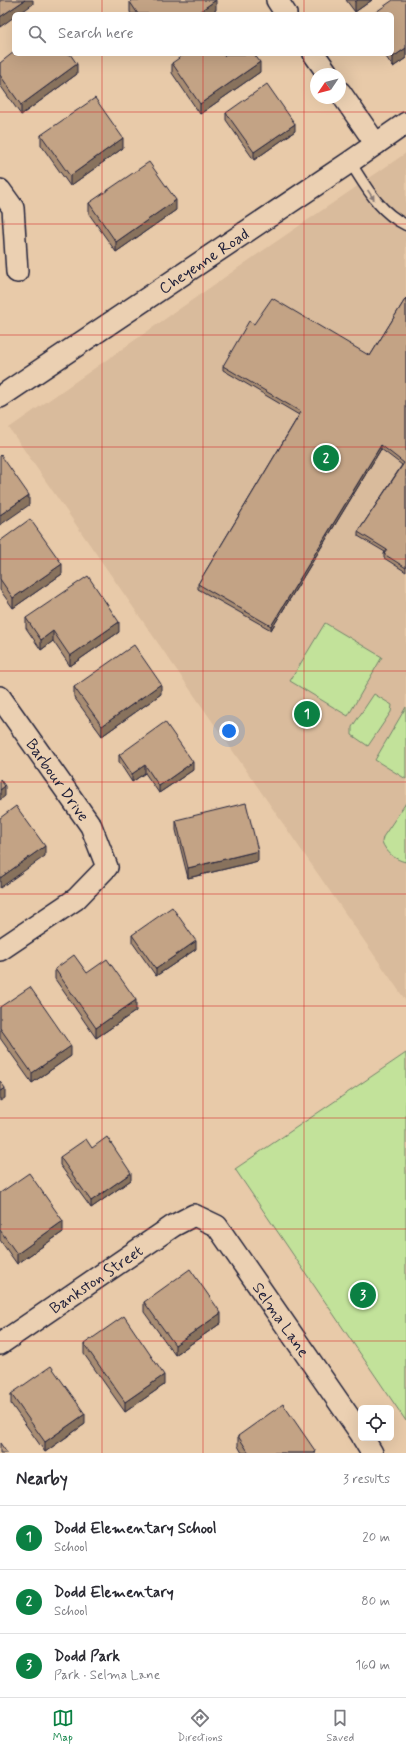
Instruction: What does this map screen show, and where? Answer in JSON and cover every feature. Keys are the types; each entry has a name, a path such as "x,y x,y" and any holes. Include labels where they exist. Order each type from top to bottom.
{"street":[{"path":"277,0 285,12"},
{"path":"315,56 324,68"},
{"path":"346,101 376,144"},
{"name":"Cheyenne Road","path":"0,397 406,123"},
{"path":"0,190 13,208 17,272"},
{"name":"Barbour Drive","path":"0,697 91,826 107,867 76,899 0,950"},
{"name":"Bankston Street","path":"0,1344 173,1226 194,1215"},
{"name":"Selma Lane","path":"194,1215 217,1226 358,1430"},
{"path":"365,1441 372,1453"}],"lane":[{"path":"350,162 375,200 387,214 406,225"}],"shaded area":[{"path":"406,153 406,1001 9,428 258,254"}],"green space":[{"path":"325,623 382,657 348,716 290,681"},
{"path":"374,694 392,705 391,712 368,746 352,735 352,727"},
{"path":"406,707 406,779 375,760"},
{"path":"406,803 406,862 391,855 382,842 383,837"},
{"path":"406,1053 406,1421 235,1169"}],"building":[{"path":"0,0 25,0 0,17"},
{"path":"133,0 216,0 199,12 137,12 130,2"},
{"path":"393,0 406,0 406,48 393,57 394,12 376,12"},
{"path":"12,54 12,56 71,56 77,64 21,105 0,75 0,63"},
{"path":"182,56 256,56 260,62 200,104 172,63"},
{"path":"267,84 295,124 254,152 226,113"},
{"path":"95,98 123,138 70,176 41,135"},
{"path":"149,162 176,200 116,242 89,203"},
{"path":"272,298 370,356 406,298 406,568 384,554 387,550 358,532 404,463 381,445 271,626 198,584 301,412 223,366 249,321 254,324"},
{"path":"1,455 29,495 0,515 0,456"},
{"path":"30,519 62,564 13,598 0,579 0,541"},
{"path":"88,576 119,622 70,656 53,631 41,640 26,618"},
{"path":"134,645 161,684 102,726 74,687"},
{"path":"165,722 193,762 159,786 145,765 132,774 119,755"},
{"path":"0,779 5,786 0,790"},
{"path":"246,803 258,851 188,868 176,820"},
{"path":"16,806 45,846 0,878 0,818"},
{"path":"172,907 196,941 156,969 132,935"},
{"path":"74,955 87,973 107,959 136,1000 96,1028 55,969"},
{"path":"30,987 71,1046 32,1073 0,1028 0,1007"},
{"path":"0,1081 5,1088 0,1091"},
{"path":"107,1137 131,1173 91,1201 60,1157 86,1139 92,1148"},
{"path":"29,1173 63,1221 17,1254 0,1230 0,1193"},
{"path":"190,1269 221,1313 175,1345 144,1302"},
{"path":"124,1316 164,1375 125,1402 84,1344"},
{"path":"51,1366 85,1414 45,1442 11,1394"},
{"path":"283,1404 316,1452 249,1453 238,1436"},
{"path":"0,1443 7,1453 0,1453"}],"place":[{"name":"Dodd Elementary","path":"326,458"},
{"name":"Dodd Elementary School","path":"307,714"},
{"name":"Dodd Park","path":"363,1295"}]}
